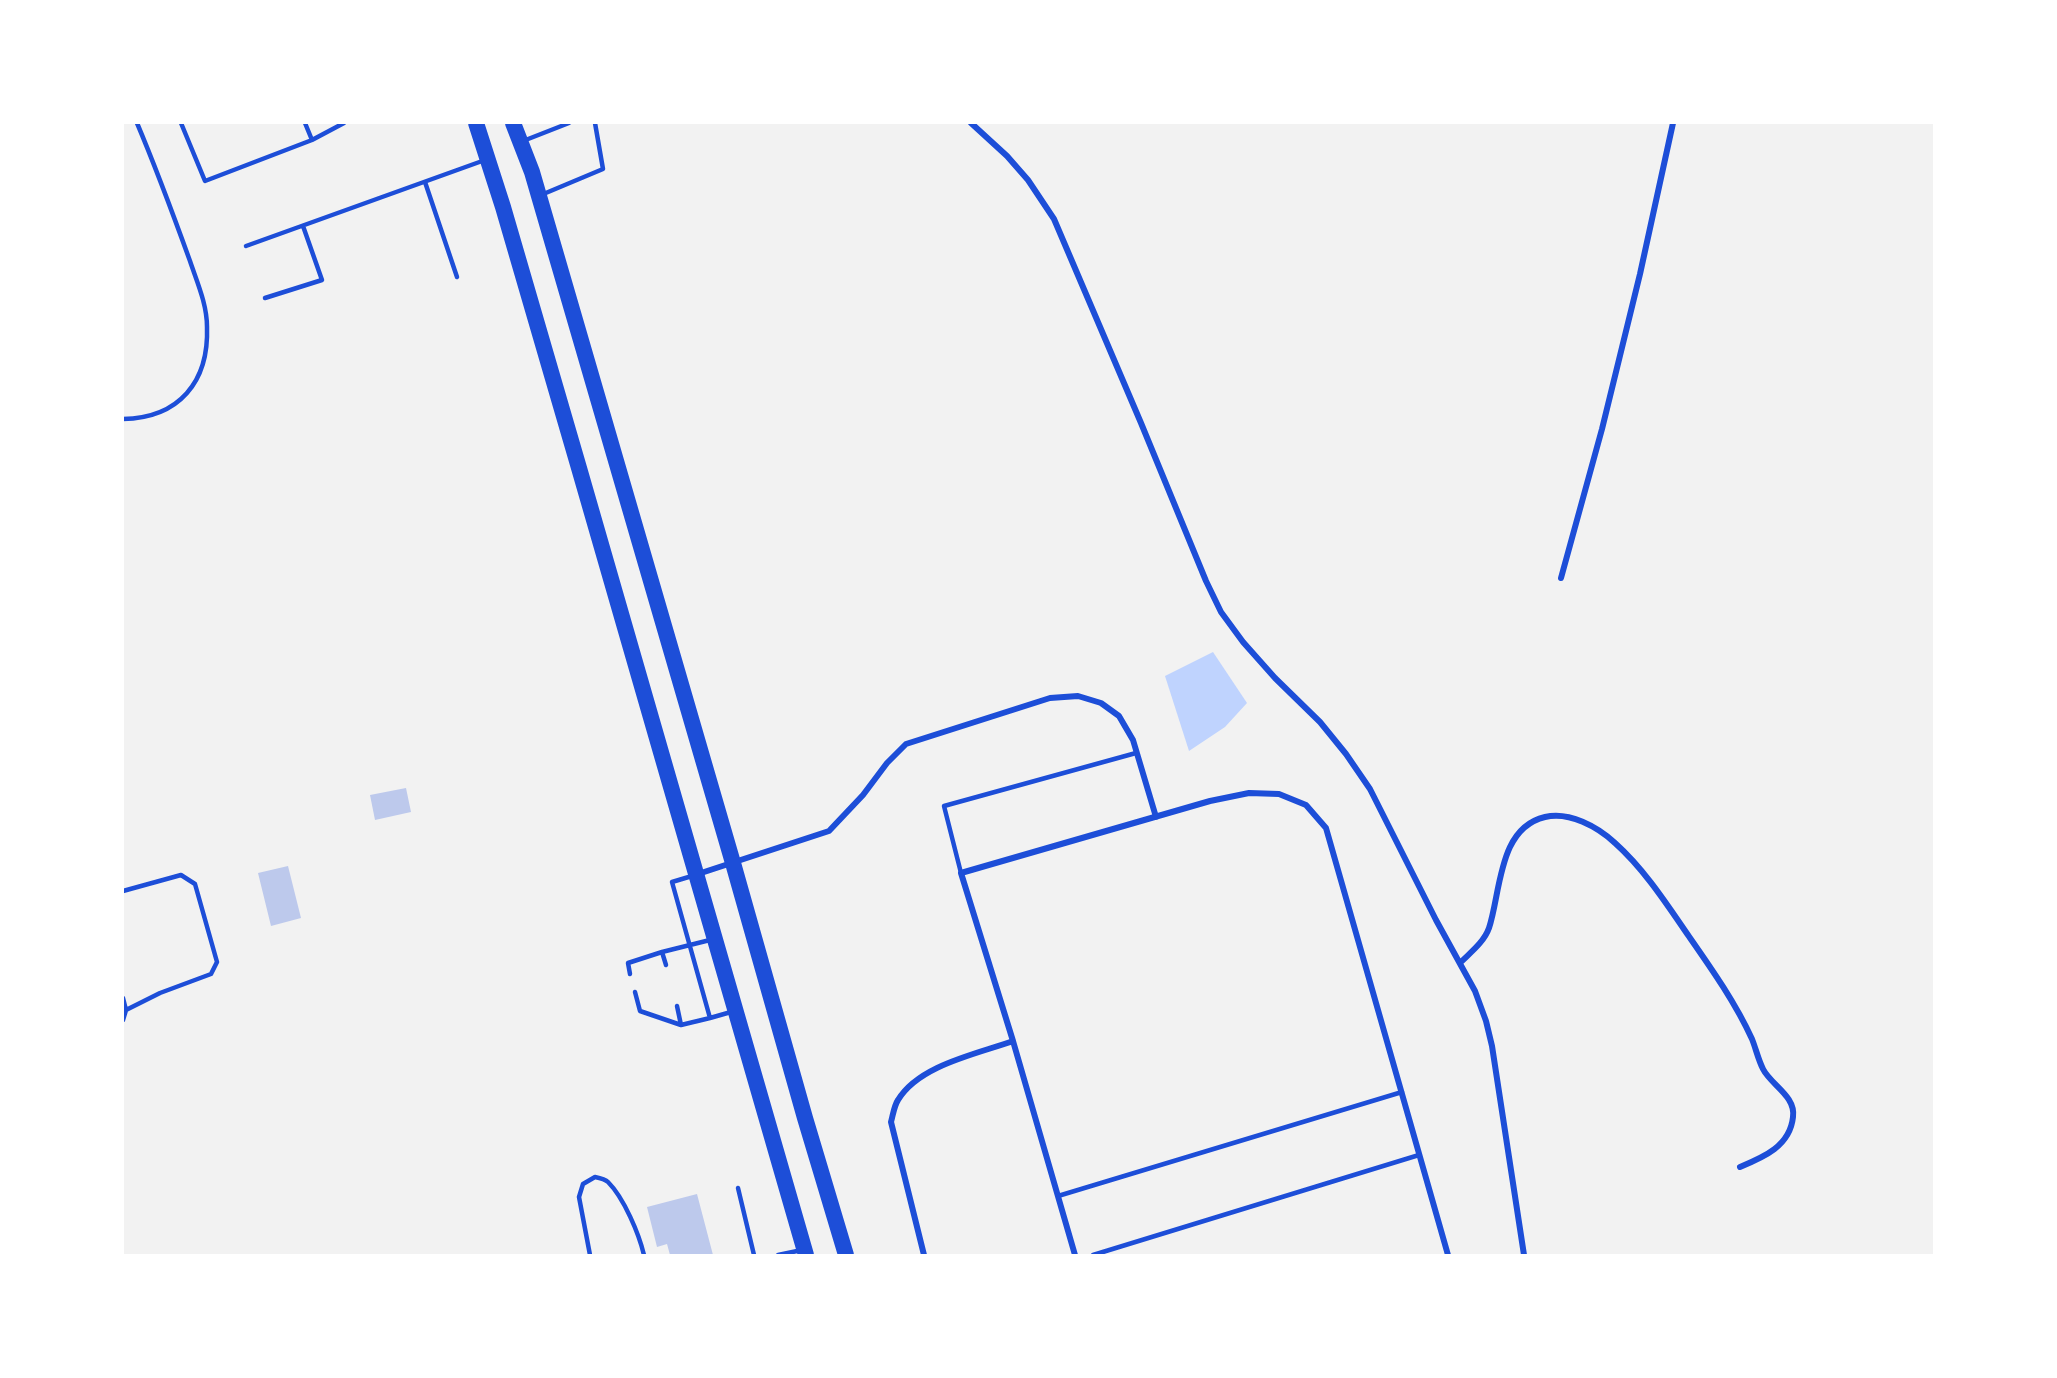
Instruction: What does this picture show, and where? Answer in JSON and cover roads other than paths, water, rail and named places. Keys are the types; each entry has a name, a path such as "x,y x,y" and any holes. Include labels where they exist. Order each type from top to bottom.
{"highway":[{"path":"476,123 716,938 805,1252"},
{"path":"513,123 539,196 846,1255"}],"street":[{"path":"971,123 1007,156 1028,180 1054,219 1221,612 1259,660 1320,722 1346,754 1370,789 1436,920 1461,962 1475,991 1492,1046 1524,1255"},
{"path":"1561,578 1641,274 1673,123"},
{"path":"697,874 829,831 906,744 1050,698 1078,696 1101,703 1119,716 1133,740 1156,817"},
{"path":"1075,1255 961,873 1210,801 1249,793 1279,794 1306,805 1326,828 1448,1255"},
{"path":"1461,962 1481,943 1489,929 1507,852 1518,834 1530,823 1543,817 1557,815 1579,821 1601,832 1644,872 1675,916 1730,999 1752,1039 1763,1070 1789,1099 1793,1119 1788,1133 1768,1155 1740,1167"},
{"path":"924,1255 891,1122 896,1102 907,1087 933,1069 1013,1041"}],"lane":[{"path":"123,419 151,417 168,410 192,387 207,351 204,302 179,230 137,123"},
{"path":"181,123 205,181 312,140 344,123"},
{"path":"305,123 312,140"},
{"path":"548,123 550,130"},
{"path":"520,141 569,123"},
{"path":"539,196 603,169 595,123"},
{"path":"246,246 488,159"},
{"path":"425,182 458,277"},
{"path":"265,298 322,280 303,226"},
{"path":"961,873 944,806 1136,753"},
{"path":"697,874 672,882 710,1018"},
{"path":"123,891 181,875 195,884 217,962 211,974 160,993 126,1010"},
{"path":"630,974 628,963 716,938"},
{"path":"663,952 666,965"},
{"path":"635,992 640,1011 681,1025 736,1011"},
{"path":"123,998 126,1010 123,1020"},
{"path":"677,1006 681,1025"},
{"path":"1058,1196 1402,1092"},
{"path":"1093,1255 1419,1155"},
{"path":"590,1255 579,1197 584,1184 595,1177 607,1181 623,1206 638,1233 644,1255"},
{"path":"738,1188 754,1255"},
{"path":"778,1255 805,1252"}],"water":[{"path":"1213,652 1247,703 1225,727 1189,751 1165,676"}]}
